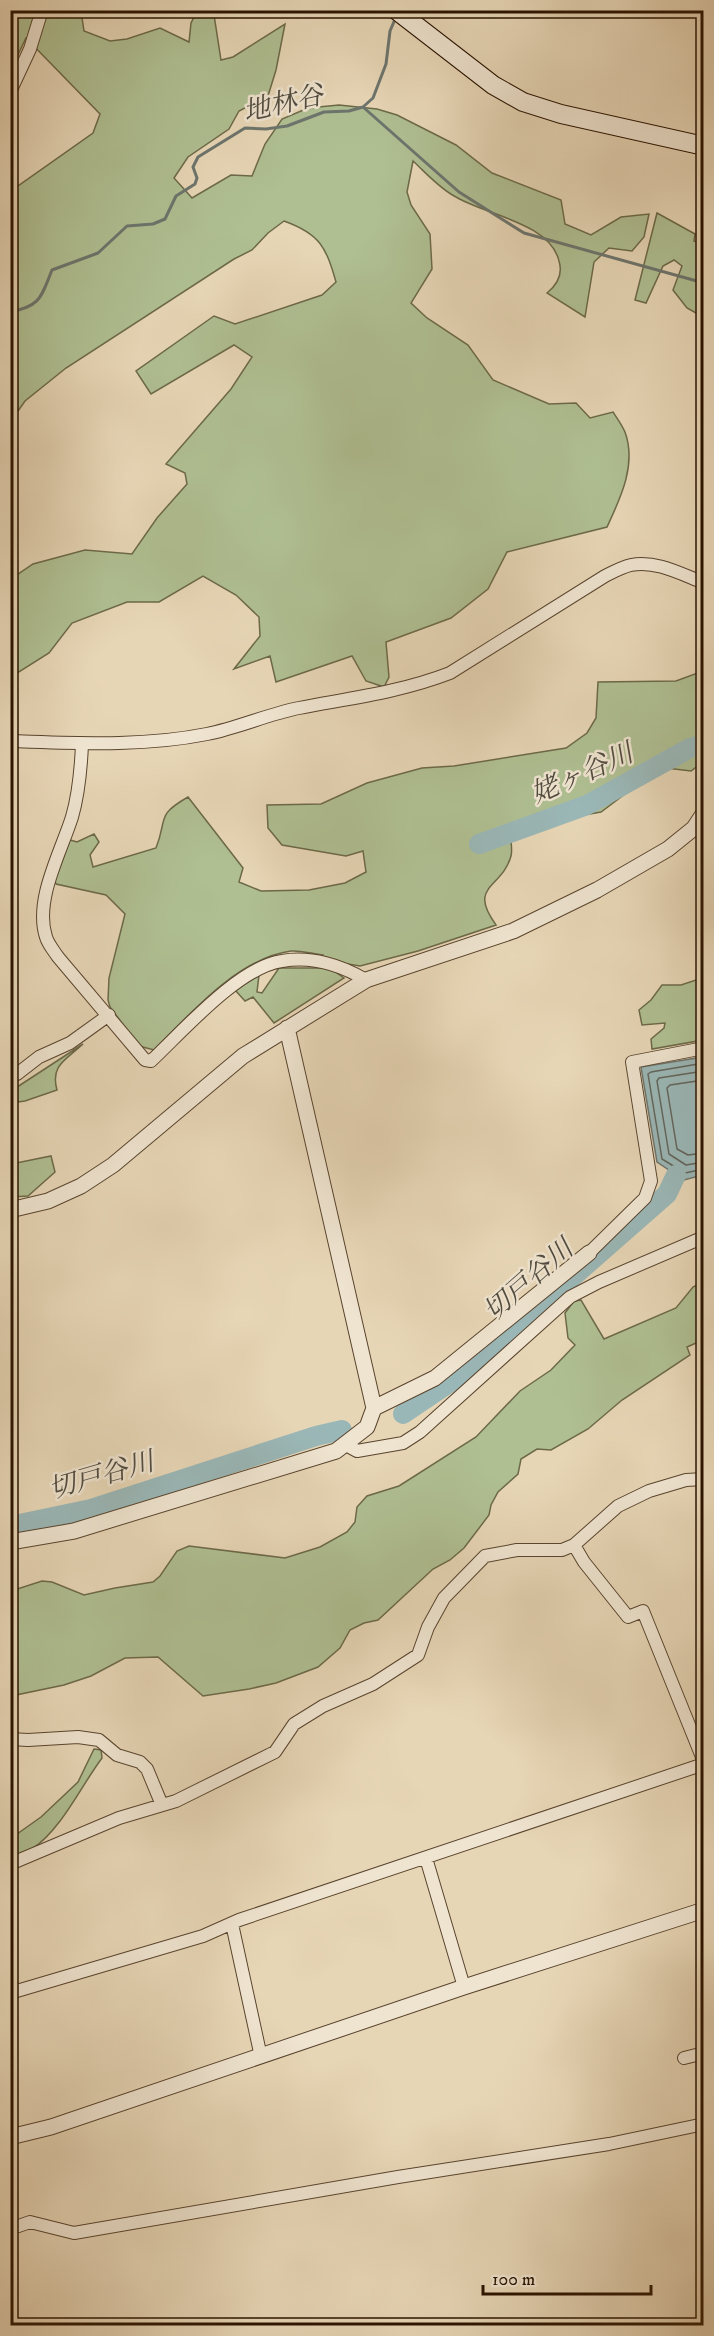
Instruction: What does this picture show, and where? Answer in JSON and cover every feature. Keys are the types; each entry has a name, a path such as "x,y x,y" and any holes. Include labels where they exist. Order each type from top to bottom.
{"main road":[{"path":"399,13 493,85 523,102 561,114 704,146"}],"street":[{"path":"10,92 30,49 42,10"},
{"path":"10,741 82,744 150,742 207,734 297,708 378,695 422,684 450,673 604,576 630,565 647,564 664,567 704,583"},
{"path":"82,744 81,774 73,815 52,872 42,920 46,939 58,957 145,1060 151,1061 231,987 257,970 281,961 320,961 350,971 366,980"},
{"path":"10,1210 48,1201 81,1186 112,1165 243,1056 366,980 513,931 597,890 668,849 699,828 704,813"},
{"path":"10,1076 17,1074 39,1057 70,1042 109,1015"},
{"path":"10,1542 74,1531 336,1451 367,1427 374,1408 287,1028"},
{"path":"374,1408 435,1378 589,1253 645,1198 651,1181 632,1062 704,1048"},
{"path":"346,1445 357,1451 403,1443 420,1432 570,1297 599,1282 704,1238"},
{"path":"10,1864 119,1818 186,1796 275,1752 294,1724 324,1706 373,1684 418,1655 428,1627 444,1598 485,1556 517,1550 561,1550 574,1545 618,1506 649,1491 686,1480 704,1479"},
{"path":"10,1993 203,1936 232,1924 704,1763 644,1611 628,1617 584,1562 574,1545"},
{"path":"10,1739 78,1737 99,1740 117,1755 140,1762 147,1769 162,1805"},
{"path":"426,1858 464,1987"},
{"path":"10,2137 51,2127 464,1987 704,1910"},
{"path":"232,1924 261,2057"},
{"path":"684,2058 704,2053"},
{"path":"10,2229 30,2222 74,2233 398,2177 609,2144 704,2124"}],"green space":[{"path":"11,11 81,11 84,31 110,41 127,39 160,28 189,42 191,23 196,13 214,15 221,60 233,57 285,24 276,70 268,96 239,111 229,129 188,157 174,178 192,198 231,175 252,176 265,144 282,119 308,108 339,105 377,109 397,115 456,145 492,173 561,200 565,224 591,235 621,217 649,214 644,237 632,251 609,248 594,262 585,317 547,293 558,279 560,266 553,248 543,238 530,229 450,194 413,161 407,192 411,205 430,234 432,269 411,303 427,318 468,345 493,380 549,404 576,403 590,418 613,412 621,424 628,444 628,469 622,493 607,527 507,552 488,589 451,618 386,642 389,677 384,687 366,681 352,656 276,682 270,656 234,669 260,636 259,617 236,595 203,576 159,602 127,602 72,623 49,653 11,677 11,579 33,564 85,550 132,554 157,518 187,484 185,473 166,464 231,389 252,357 234,345 151,394 136,371 214,316 235,324 322,295 336,282 329,260 320,243 306,231 284,221 268,233 252,250 234,259 66,368 25,401 11,421 11,191 93,133 100,114 26,38 11,69"},
{"path":"657,213 695,234 694,241 703,244 703,317 687,308 673,290 682,266 674,260 663,266 646,303 635,300"},
{"path":"703,671 703,762 691,771 666,768 637,785 601,812 509,828 511,856 507,867 486,894 485,902 488,912 496,925 418,951 360,966 336,962 334,971 344,978 274,1023 253,997 245,1001 235,990 259,975 257,992 262,993 279,968 320,968 323,955 291,951 271,956 252,964 216,990 154,1050 139,1046 110,1007 109,978 125,914 106,895 56,884 55,881 70,840 77,842 94,834 99,842 90,855 93,867 156,848 164,818 171,809 188,797 243,868 239,882 261,891 309,890 345,883 366,872 363,851 346,856 282,845 268,828 267,805 321,804 367,783 422,768 454,766 566,748 587,733 596,718 598,682 676,681"},
{"path":"699,979 703,981 703,1040 652,1049 651,1039 664,1028 665,1023 642,1025 639,1010 651,1000 662,985 681,985"},
{"path":"83,1044 65,1059 58,1069 55,1082 57,1090 25,1101 11,1103 11,1091"},
{"path":"51,1156 55,1172 28,1196 11,1197 11,1164"},
{"path":"703,1282 703,1340 687,1347 690,1355 622,1400 588,1429 551,1450 537,1449 521,1459 518,1474 498,1492 489,1515 464,1548 450,1560 433,1569 378,1620 364,1623 350,1630 340,1648 318,1667 276,1683 203,1696 158,1657 125,1658 91,1676 64,1685 11,1696 11,1591 42,1581 52,1582 84,1595 153,1582 160,1576 177,1551 189,1546 285,1558 320,1547 347,1532 355,1522 357,1507 367,1496 399,1486 476,1437 520,1391 551,1370 575,1345 568,1338 565,1313 574,1301 581,1300 604,1339 676,1308 693,1287"},
{"path":"94,1749 101,1750 102,1758 52,1831 30,1850 11,1859 10,1839 41,1817 78,1782"}],"water":[{"path":"703,1057 703,1175 684,1180 657,1162 641,1067"}],"waterway":[{"name":"地林谷","path":"10,312 34,303 42,294 52,270 98,253 127,226 153,224 165,219 176,196 195,184 197,178 193,167 198,157 245,128 266,129 287,126 324,112 349,111 363,107 373,98 386,64 390,31 396,17"},
{"path":"363,107 459,192 524,233 704,283"},
{"name":"姥ヶ谷川","path":"479,844 587,805 690,748 704,744"},
{"name":"切戸谷川","path":"403,1414 461,1375 667,1194 676,1175"},
{"name":"切戸谷川","path":"10,1526 91,1509 316,1436 342,1430"}]}
